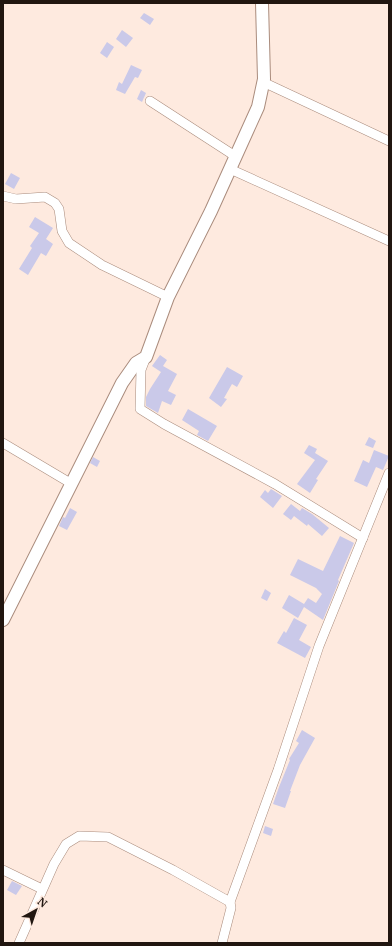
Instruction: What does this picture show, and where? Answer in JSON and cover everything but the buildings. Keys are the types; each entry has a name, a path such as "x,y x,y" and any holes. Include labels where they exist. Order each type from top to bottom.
{"street":[{"path":"262,3 263,82 258,107 211,211 168,297 141,370 140,409 164,424 275,484 363,538"},
{"path":"263,82 389,141"},
{"path":"150,101 236,156"},
{"path":"230,169 389,241"},
{"path":"3,196 16,199 45,197 55,203 59,209 62,231 69,242 102,265 168,297"},
{"path":"3,620 122,383 136,363 146,357"},
{"path":"3,443 72,484"},
{"path":"222,943 231,908 230,902 278,770 319,646 389,473"},
{"path":"19,943 54,864 66,844 79,836 108,838 174,870 230,902"},
{"path":"3,870 42,889"}]}
